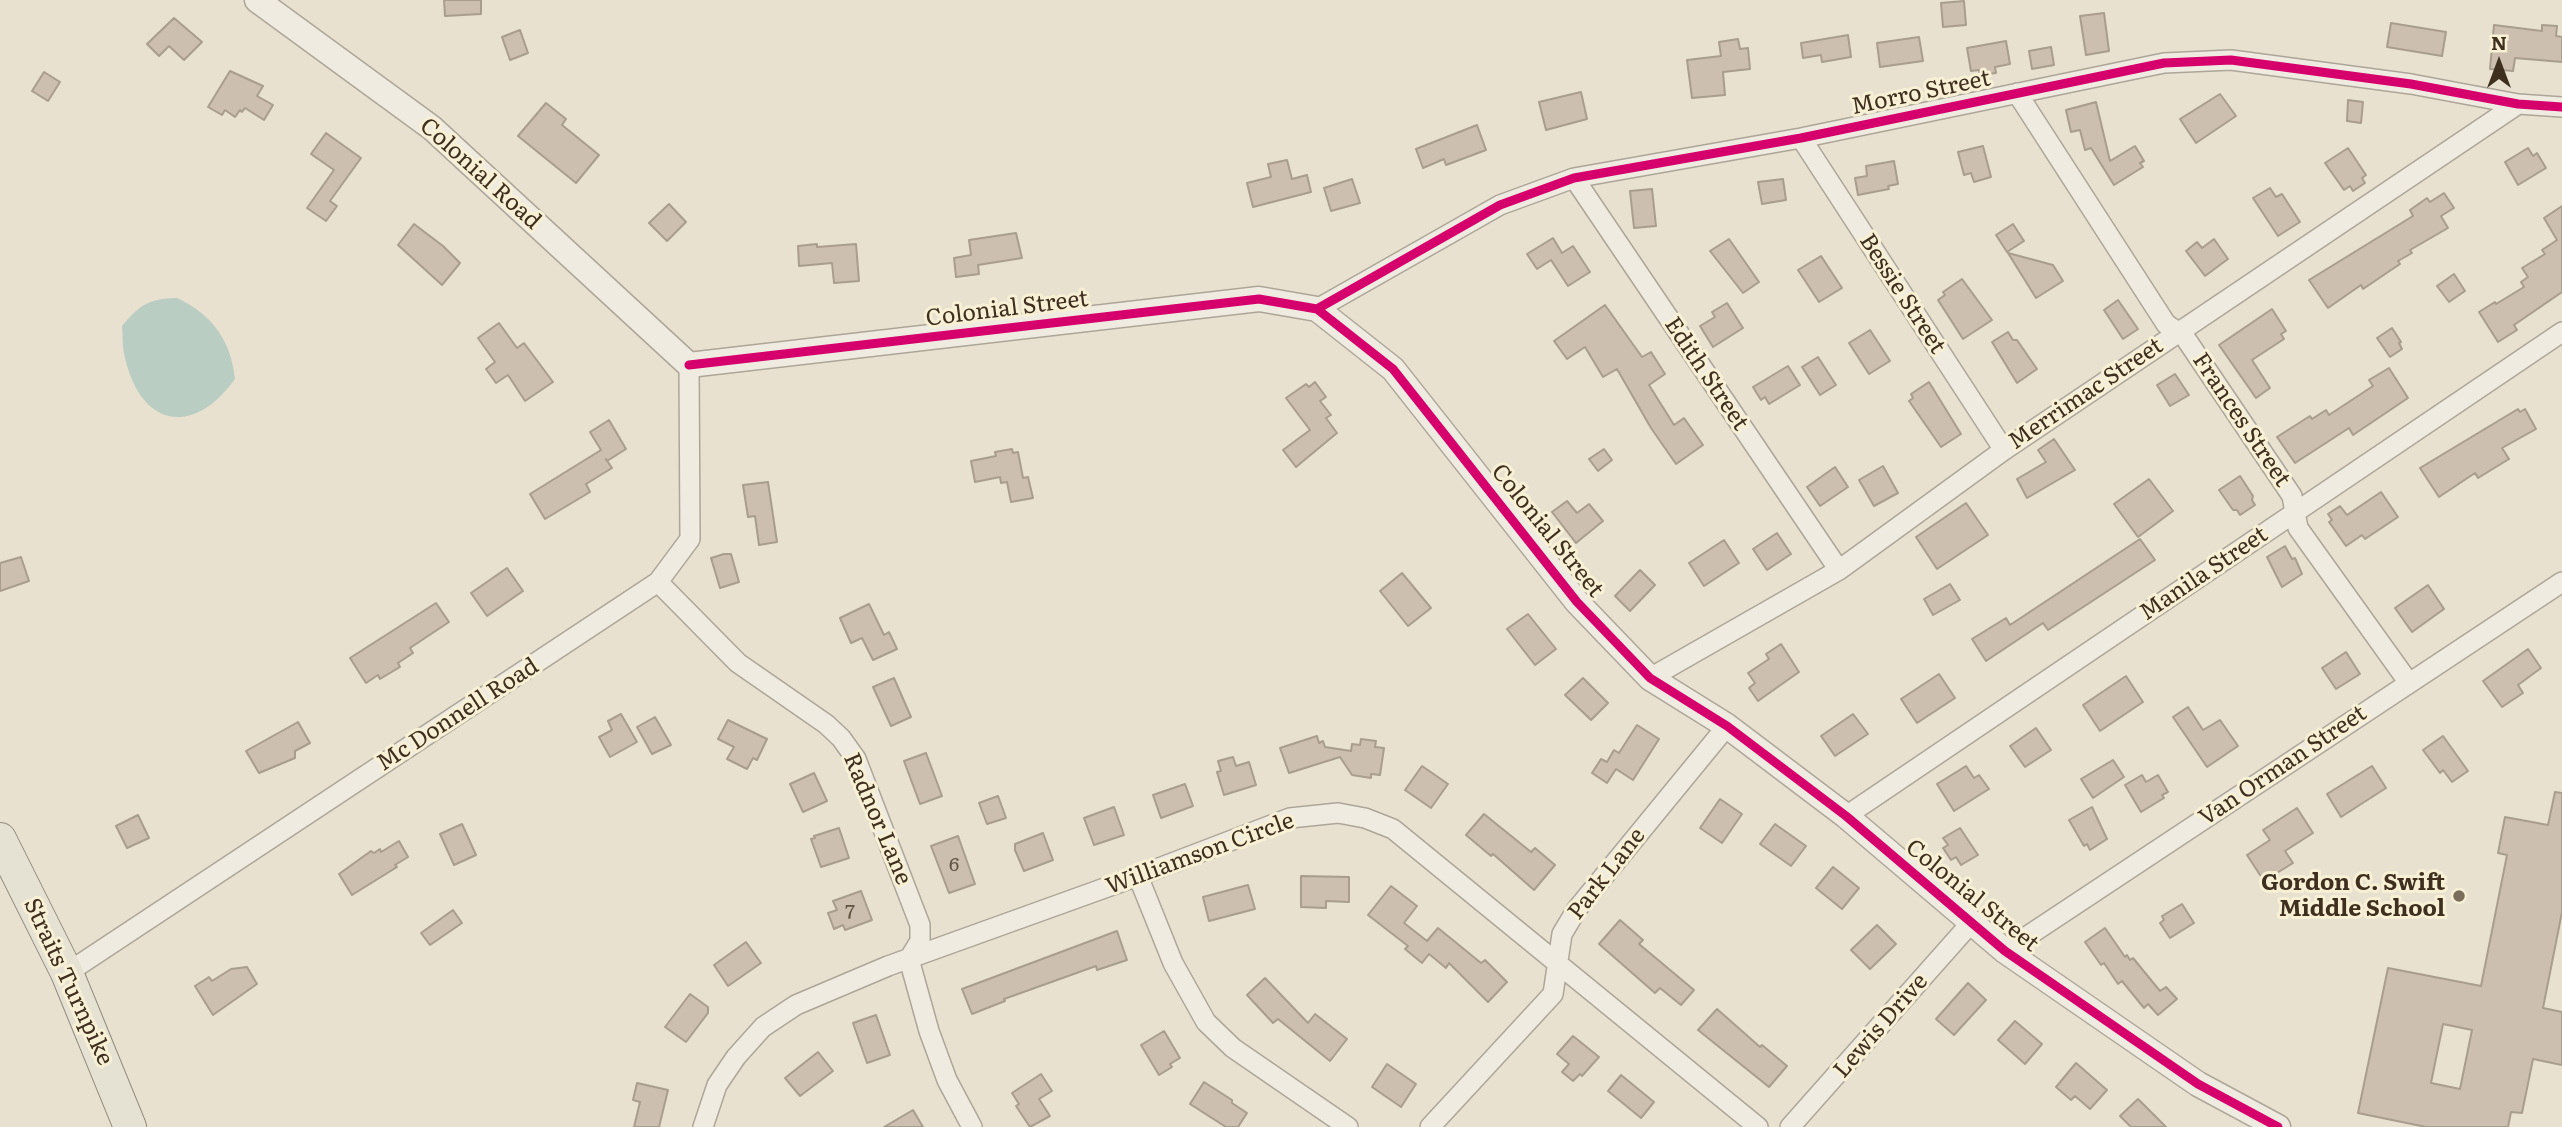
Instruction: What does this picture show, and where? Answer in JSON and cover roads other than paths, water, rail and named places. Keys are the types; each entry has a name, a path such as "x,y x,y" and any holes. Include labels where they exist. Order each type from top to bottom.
{"main road":[{"name":"Straits Turnpike","path":"0,839 67,973 130,1127"}],"street":[{"name":"Colonial Road","path":"257,0 432,128 689,365"},
{"name":"Morro Street","path":"1317,309 1500,205 1574,178 1801,138 2164,63 2231,60 2410,83 2518,103 2562,107"},
{"name":"Frances Street","path":"2017,93 2166,324 2185,336 2292,496 2298,528 2409,683"},
{"name":"Merrimac Street","path":"1650,678 1839,570 2004,450 2518,103"},
{"name":"Bessie Street","path":"1801,138 2004,450"},
{"name":"Edith Street","path":"1574,178 1839,570"},
{"name":"Colonial Street","path":"689,365 1259,299 1317,309 1393,369 1577,602 1650,678 1727,726 1846,816 2005,951 2198,1084 2278,1127"},
{"name":"Manila Street","path":"1846,816 2562,332"},
{"name":"Mc Donnell Road","path":"67,973 658,582 690,539 689,365"},
{"name":"Radnor Lane","path":"658,582 738,663 826,724 849,748 869,788 920,925 920,941 909,959"},
{"name":"Van Orman Street","path":"2005,951 2562,582"},
{"name":"Park Lane","path":"1430,1127 1553,994 1562,934 1577,909 1727,726"},
{"name":"Williamson Circle","path":"703,1127 717,1085 736,1057 763,1027 796,1005 909,959 1290,818 1338,813 1364,818 1393,829 1758,1127"},
{"path":"1138,876 1173,963 1206,1022 1233,1048 1348,1127"},
{"name":"Lewis Drive","path":"1790,1127 1971,923"},
{"path":"909,959 942,1068 972,1127"}],"place":[{"name":"Gordon C. Swift Middle School","path":"2459,896"}]}
